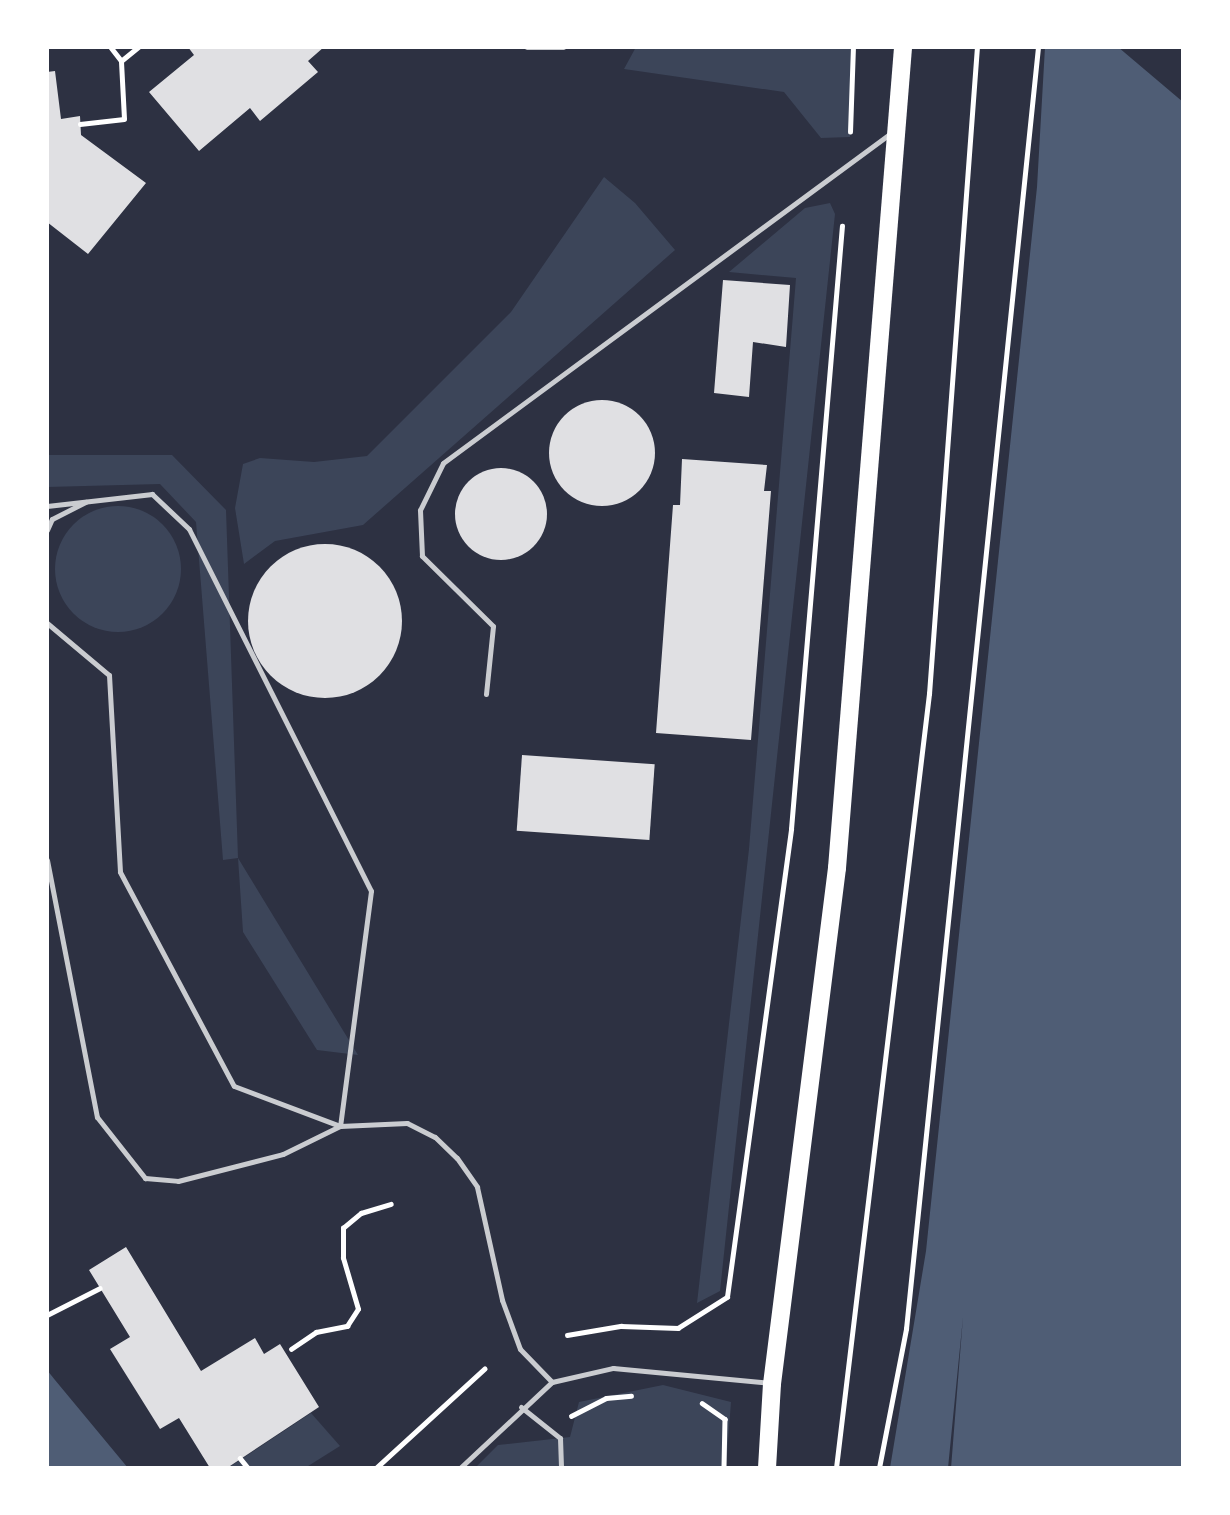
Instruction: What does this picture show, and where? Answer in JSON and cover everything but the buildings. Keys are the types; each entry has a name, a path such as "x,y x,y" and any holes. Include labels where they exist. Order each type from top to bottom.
{"main road":[{"path":"894,131 896,47"},
{"path":"767,1468 772,1384 836,868 894,131 903,47"}],"lane":[{"path":"527,47 563,47"},
{"path":"486,694 493,626 422,556 420,510 443,463 894,131"},
{"path":"47,506 152,494 190,529 371,891 340,1126"},
{"path":"47,530 52,519 92,499"},
{"path":"47,623 109,675 120,872 234,1086 340,1126 407,1123 435,1138 457,1158 477,1187 502,1300 520,1349 552,1382"},
{"path":"47,860 97,1117 145,1178 178,1181 283,1154 340,1126"},
{"path":"460,1468 521,1406 552,1382 613,1368 772,1384"},
{"path":"521,1406 560,1438 561,1468"}],"path":[{"path":"80,124 124,119 121,61 110,47"},
{"path":"121,61 138,47"},
{"path":"850,137 853,47"},
{"path":"836,1468 929,694 977,47"},
{"path":"879,1468 906,1329 1038,47"},
{"path":"567,1335 621,1326 678,1328 727,1297 791,829 842,226"},
{"path":"291,1349 316,1332 347,1326 358,1309 343,1258 343,1228 361,1213 391,1204"},
{"path":"47,1315 100,1288"},
{"path":"376,1468 484,1369"},
{"path":"551,1432 606,1398 642,1395"},
{"path":"688,1399 710,1405 725,1419 724,1468"},
{"path":"240,1458 248,1468"}],"shaded area":[{"path":"636,47 853,47 850,137 821,138 784,92 624,69"},
{"path":"1045,47 1118,47 1183,102 1183,1468 951,1468 963,1317 948,1468 890,1468 926,1251 1037,187"},
{"path":"604,177 635,203 675,250 363,525 275,541 244,564 235,508 243,464 260,458 314,462 367,456 511,312"},
{"path":"830,203 835,214 720,1291 697,1303 749,849 796,278 729,272 805,208"},
{"path":"47,455 172,455 226,510 238,858 223,860 196,522 160,484 47,487"},
{"path":"118,506 142,510 163,524 177,545 181,569 177,593 163,614 142,628 118,632 94,628 73,614 59,593 55,569 59,545 73,524 94,510"},
{"path":"238,858 358,1055 317,1050 243,932"},
{"path":"47,1370 55,1380 128,1468 47,1468"},
{"path":"663,1385 731,1402 726,1468 475,1468 498,1445 570,1437 579,1402"},
{"path":"311,1413 340,1446 305,1468 228,1468"}]}
